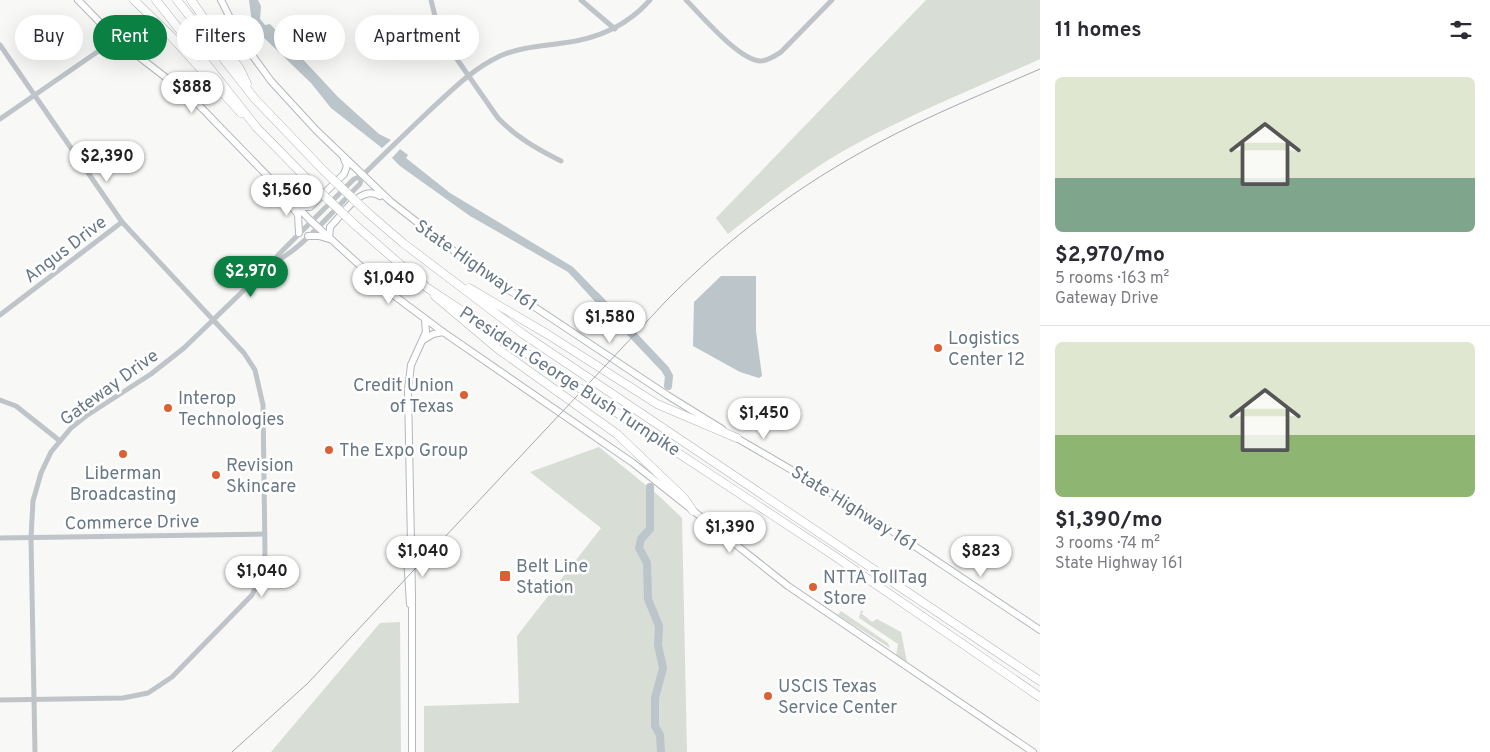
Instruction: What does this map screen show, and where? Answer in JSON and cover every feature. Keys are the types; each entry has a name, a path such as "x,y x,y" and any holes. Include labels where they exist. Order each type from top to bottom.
{"highway":[{"path":"134,0 180,45 230,104 258,128"},
{"name":"President George Bush Turnpike","path":"156,0 258,128 354,224 426,287 830,553 1040,697"},
{"name":"President George Bush Turnpike","path":"177,0 255,99 323,170 367,212 433,267 522,334 1040,681"},
{"path":"191,0 240,69 255,99"},
{"path":"433,267 547,334 644,397 674,413 737,438"},
{"path":"426,287 445,306 498,349 617,434 684,498 693,511"}],"main road":[{"path":"78,0 93,15"},
{"name":"State Highway 161","path":"221,0 252,57 280,91 362,176 390,201 473,266 667,395 862,511 1040,630"},
{"path":"144,60 191,97 317,228 366,273 426,320 623,455 788,586 1033,752"},
{"path":"287,198 304,207 310,207 344,174 347,166 343,157"},
{"path":"329,239 330,227 363,193 374,192 390,201"},
{"path":"287,198 298,215 299,233"},
{"path":"308,236 329,239"},
{"path":"412,752 408,383 411,366 426,332 426,320"},
{"path":"423,340 433,334 443,332"}],"street":[{"path":"430,0 438,28 468,75 508,129 533,147 561,161"},
{"path":"581,0 615,29"},
{"name":"Gateway Drive","path":"35,752 31,538 33,501 37,485 49,457 60,441 86,416 151,374 214,321 354,179 362,176 468,75 500,56 514,51 529,47 582,41 615,29 640,11 650,0"},
{"path":"686,0 744,54 762,61 773,58 781,52 832,0"},
{"path":"0,45 122,222 244,353 259,380 263,405 264,534 262,574 252,595 164,684 138,696 123,698 0,700"},
{"path":"0,119 93,54"},
{"name":"Gateway Drive","path":"274,261 283,258 317,228 360,184 362,176"},
{"name":"Angus Drive","path":"0,315 122,222"},
{"path":"0,400 16,406 60,441"},
{"name":"Commerce Drive","path":"0,538 264,534"}],"shaded area":[{"path":"249,0 258,0 261,6 260,15 251,15"},
{"path":"926,0 1040,0 1040,59 901,121 839,153 790,186 728,234 716,218"},
{"path":"264,24 270,24 274,28 274,47 264,38"},
{"path":"287,60 304,60 338,97 379,134 391,140 382,148 331,108 311,83"},
{"path":"400,149 408,155 406,158 450,193 573,267 604,299 599,306 568,272 470,216 400,166 392,158"},
{"path":"721,276 756,276 756,331 762,376 759,378 740,372 693,346 694,302"},
{"path":"599,447 658,495 682,518 687,752 424,752 424,706 519,703 517,636 601,528 530,472"},
{"path":"861,610 864,612 861,613 872,622 877,619 901,632 907,662 896,656 898,644 859,618"},
{"path":"841,611 888,643 890,648 838,615"},
{"path":"400,622 401,752 271,752 380,623"}],"waterway":[{"path":"596,296 665,369 669,376 668,386"},
{"path":"650,487 650,529 641,539 639,548 647,563 648,599 659,626 658,645 663,668 655,698 655,726 660,735 661,752"}],"tram line":[{"path":"232,752 308,683 666,301 739,234 820,177 878,143 918,123 1040,69"}],"place":[{"name":"Logistics Center 12","path":"938,348"},
{"name":"Credit Union of Texas","path":"464,395"},
{"name":"Interop Technologies","path":"168,408"},
{"name":"The Expo Group","path":"329,450"},
{"name":"Liberman Broadcasting","path":"123,454"},
{"name":"Revision Skincare","path":"216,475"},
{"name":"Belt Line Station","path":"505,576"},
{"name":"NTTA TollTag Store","path":"813,587"},
{"name":"USCIS Texas Service Center","path":"768,696"}]}
